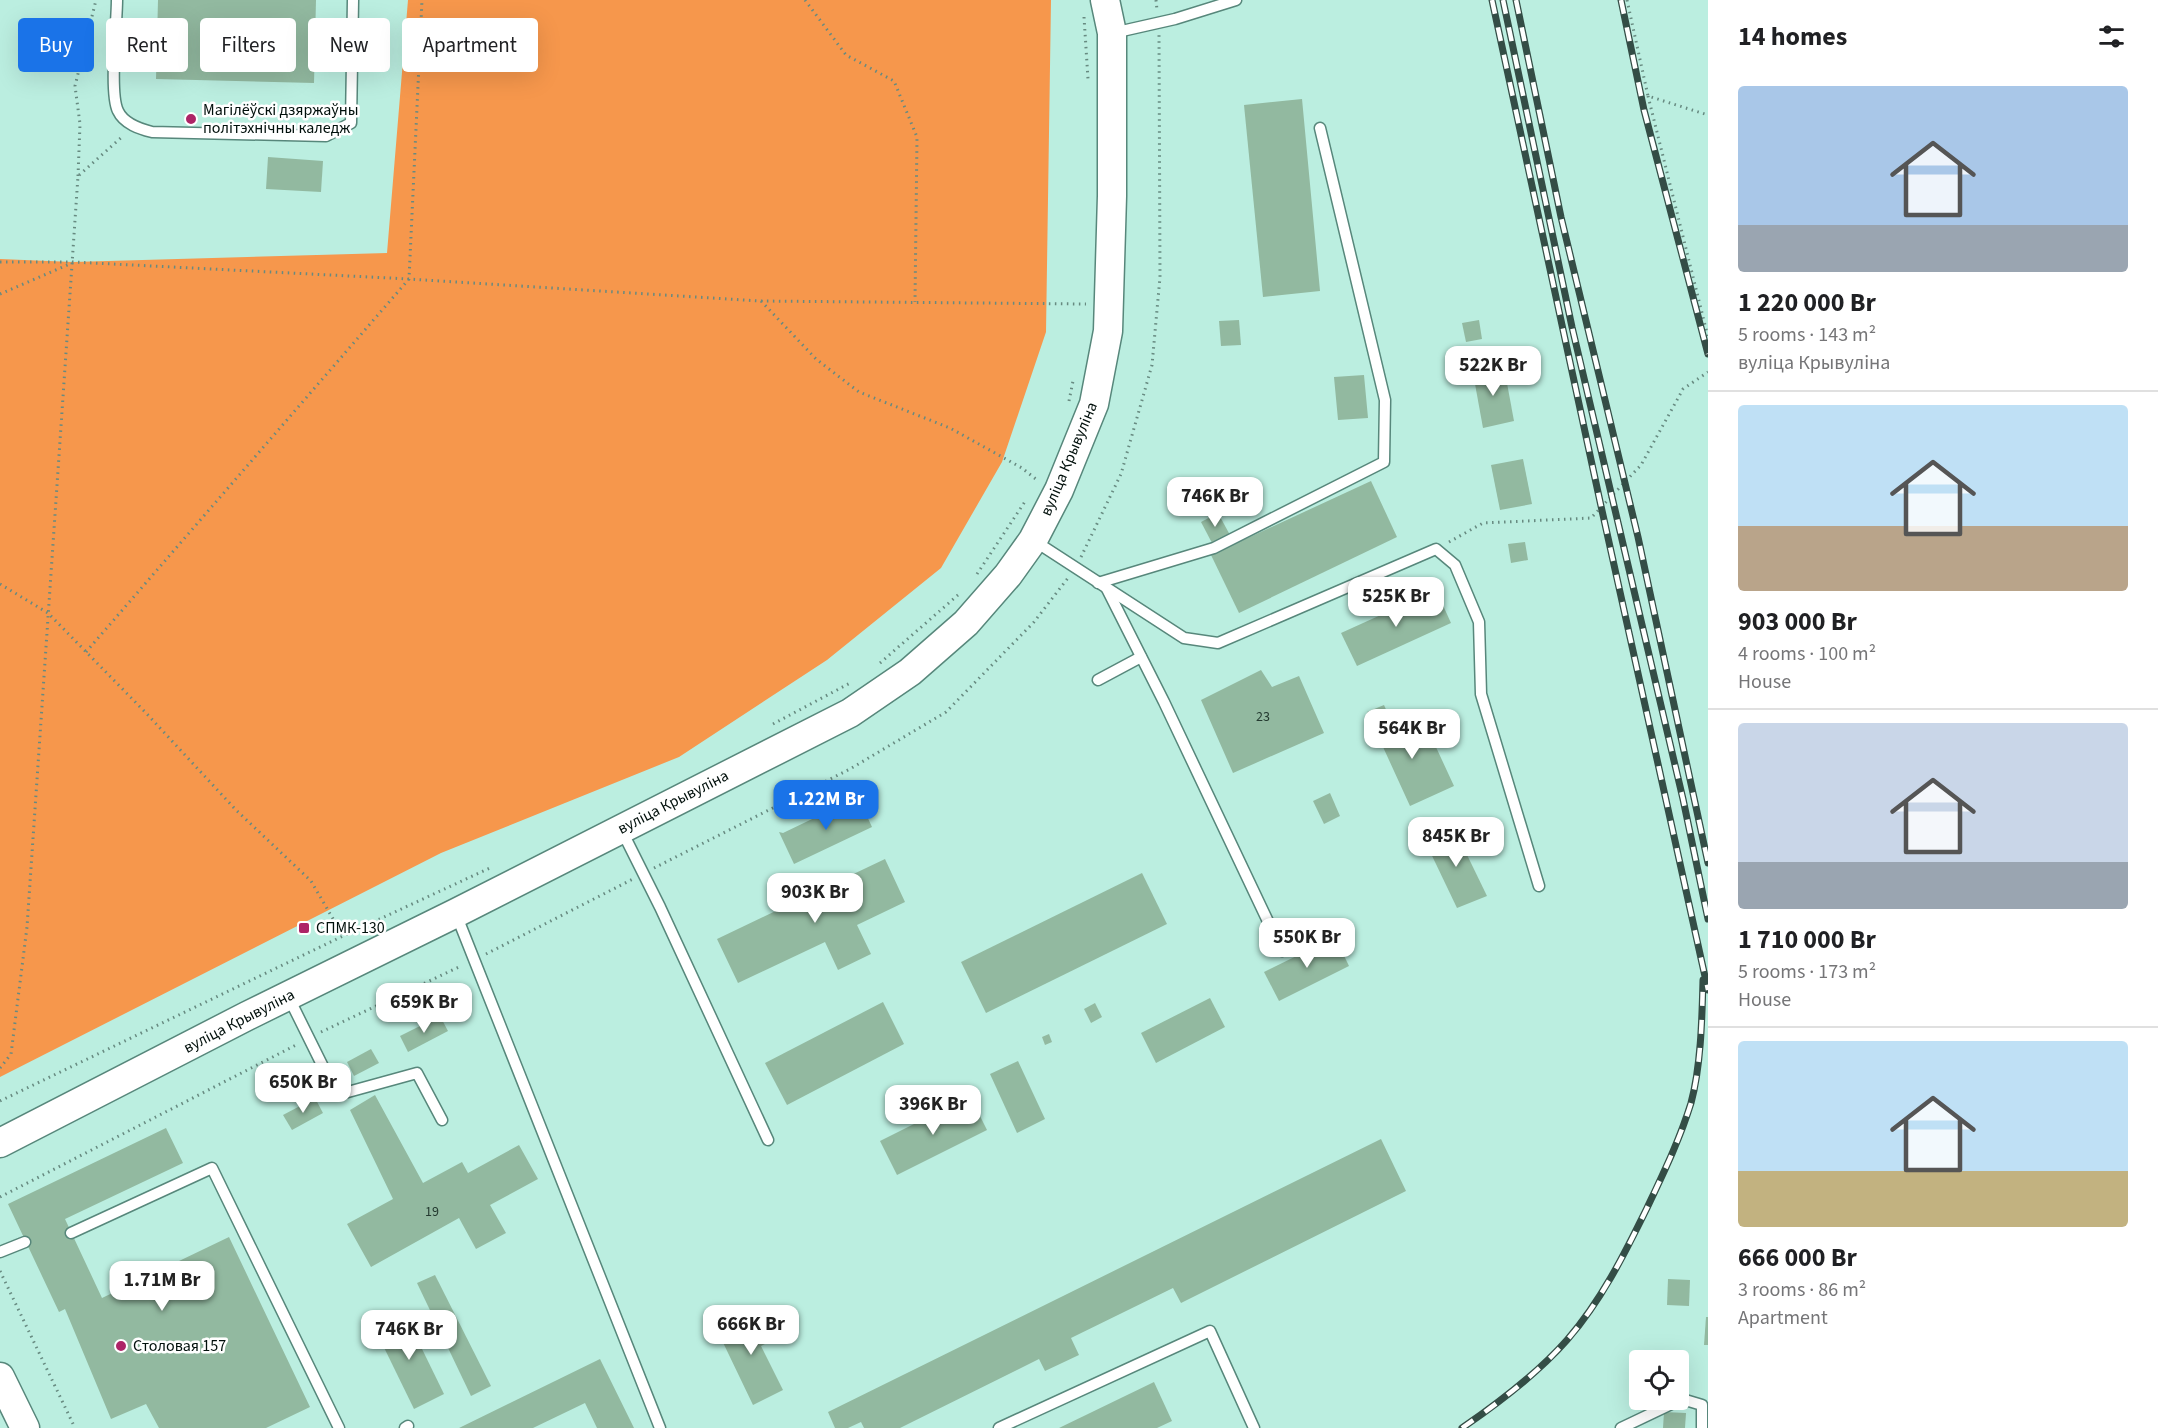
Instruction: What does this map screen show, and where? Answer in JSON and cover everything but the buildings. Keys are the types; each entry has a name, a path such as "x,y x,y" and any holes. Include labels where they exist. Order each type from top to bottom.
{"main road":[{"name":"вуліца Крывуліна","path":"0,1143 850,713 902,678 966,624 1033,540 1059,490 1094,404 1108,331 1112,196 1112,33 1094,6"},
{"path":"0,1377 25,1428"}],"lane":[{"path":"117,0 114,96 118,113 133,127 152,132 326,136 351,123 353,0"},
{"path":"1112,33 1175,19 1236,0"},
{"path":"1102,586 1214,548 1384,462 1385,400 1320,128"},
{"path":"1033,540 1184,638 1218,644 1436,549 1455,565 1479,622 1481,694 1539,886"},
{"path":"1102,586 1164,702 1282,951"},
{"path":"1098,680 1141,657"},
{"path":"621,828 768,1140"},
{"path":"456,913 660,1428"},
{"path":"288,996 337,1095 417,1073 442,1120"},
{"path":"71,1233 212,1168 339,1428"},
{"path":"0,1252 25,1242"},
{"path":"999,1428 1210,1331 1254,1428"},
{"path":"1621,1428 1682,1399 1702,1405 1702,1428"}],"path":[{"path":"0,1068 11,1054 27,927 78,176 80,123 75,87 96,0"},
{"path":"86,652 409,279 422,0"},
{"path":"805,0 846,55 894,81 917,137 915,302"},
{"path":"0,1197 309,1038 474,960 850,769 946,712 1034,622 1075,567 1121,474 1152,365 1160,277 1159,22 1156,0"},
{"path":"1627,0 1648,96 1708,337"},
{"path":"1088,82 1094,6"},
{"path":"1648,96 1708,115"},
{"path":"78,176 133,127"},
{"path":"0,262 73,262 409,279 760,301 1090,304"},
{"path":"0,294 73,262"},
{"path":"760,301 816,359 859,392 950,428 1012,462 1038,480 1034,489"},
{"path":"1068,406 1075,372"},
{"path":"1436,549 1483,523 1591,518 1641,465 1683,389 1708,372"},
{"path":"976,575 1027,498"},
{"path":"0,584 48,613 236,810 311,881 343,936"},
{"path":"876,666 961,592"},
{"path":"773,725 857,679"},
{"path":"0,1101 498,864"},
{"path":"0,1271 75,1428"}],"shaded area":[{"path":"408,0 1051,0 1046,332 1002,462 941,568 827,660 679,757 441,853 0,1077 0,259 73,262 387,253 402,72 538,72 538,18 407,18"}],"railway":[{"path":"1492,0 1708,990"},
{"path":"1503,0 1572,327 1683,799 1708,919"},
{"path":"1516,0 1561,217 1638,537 1708,863"},
{"path":"1621,0 1644,110 1708,354"},
{"path":"1462,1428 1517,1387 1556,1352 1591,1310 1621,1260 1665,1169 1691,1103 1699,1058 1703,980"}],"place":[{"name":"Магілёўскі дзяржаўны політэхнічны каледж","path":"191,119"},
{"name":"СПМК-130","path":"304,928"},
{"name":"Столовая 157","path":"121,1346"}]}
